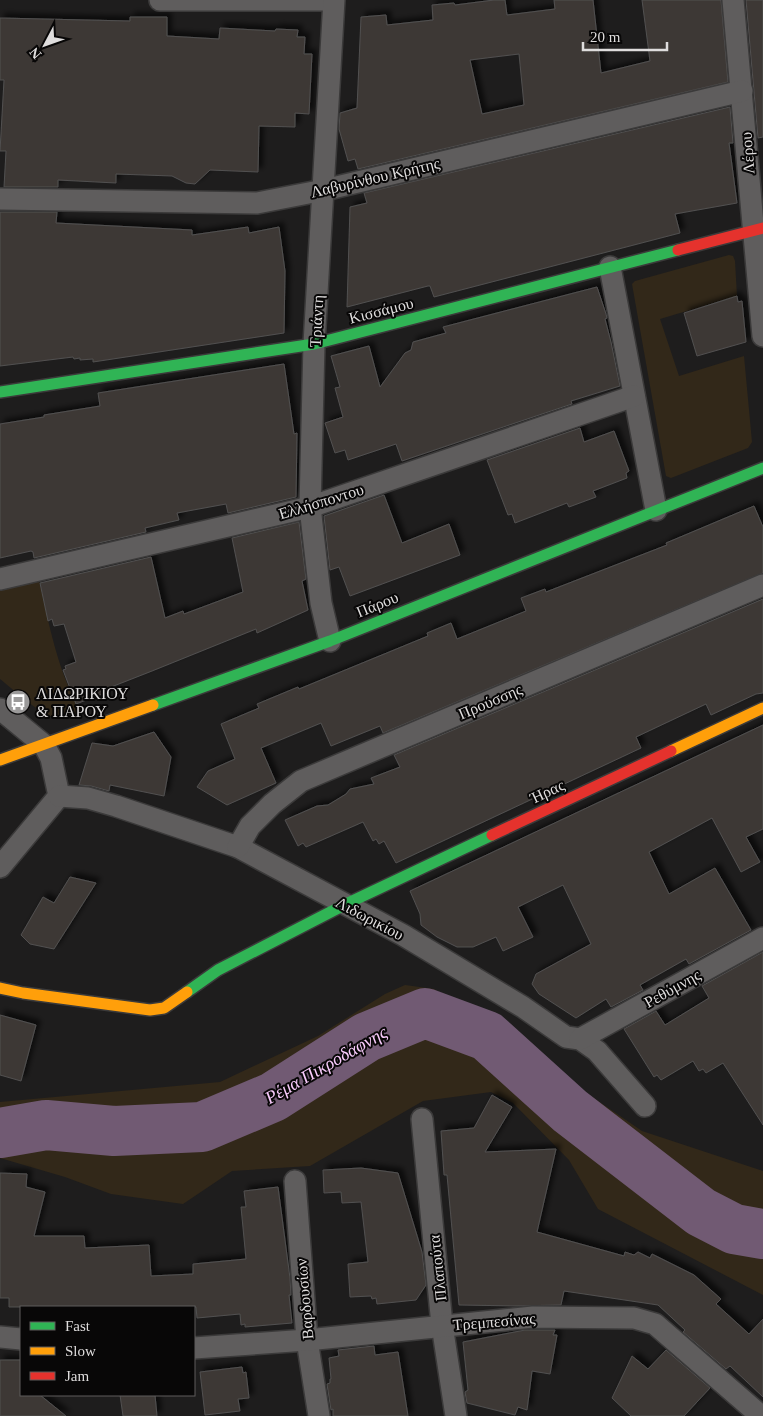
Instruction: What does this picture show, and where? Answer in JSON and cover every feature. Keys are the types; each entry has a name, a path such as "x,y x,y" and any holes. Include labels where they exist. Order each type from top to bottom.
{"street":[{"path":"160,0 333,0"},
{"name":"Τριάντη","path":"330,641 321,604 310,507 314,344 333,0"},
{"name":"Λέρου","path":"733,0 758,230 763,336"},
{"name":"Λαβυρίνθου Κρήτης","path":"0,199 257,202 324,190 742,91"},
{"name":"Κισσάμου","path":"0,392 314,344 758,230"},
{"path":"610,267 656,510"},
{"name":"Ελλήσποντου","path":"0,579 310,507 634,396"},
{"name":"Πάρου","path":"0,760 330,641 763,468"},
{"name":"Προύσσης","path":"238,846 250,826 272,804 301,781 763,585"},
{"path":"0,708 44,745 51,758 59,796 0,867"},
{"name":"Ήρας","path":"0,988 126,1008 150,1010 164,1008 218,970 346,904 763,708"},
{"name":"Λιδωρικίου","path":"59,796 88,798 238,846 403,935 523,1007 566,1037 580,1039 597,1051 645,1106"},
{"name":"Ρεθύμνης","path":"580,1039 763,938"},
{"name":"Πλαπούτα","path":"422,1119 442,1326 456,1416"},
{"name":"Βαρδουσίων","path":"295,1181 307,1340 319,1416"},
{"name":"Τρεμπεσίνας","path":"195,1348 307,1340 533,1317 634,1318 655,1324 758,1415"},
{"path":"0,1337 20,1339"}],"shaded area":[{"path":"729,255 733,256 735,261 737,296 660,319 679,376 744,356 752,442 748,448 671,478 666,476 632,284 635,281"},
{"path":"39,580 60,665 81,712 64,717 54,717 41,711 0,679 0,591"},
{"path":"405,985 434,989 642,1131 763,1171 763,1295 598,1209 569,1160 513,1103 491,1092 423,1101 310,1166 232,1171 183,1204 111,1194 65,1177 0,1158 0,1102 220,1082 318,1036 385,994"}],"building":[{"path":"505,0 507,15 555,9 554,0 593,0 601,73 650,61 642,0 721,0 728,82 358,169 355,159 348,161 339,129 340,113 357,108 361,17 386,15 387,25 433,20 432,5 454,3 455,5","holes":["519,54 524,105 482,114 470,60"]},
{"path":"746,0 763,0 763,137 758,138"},
{"path":"130,17 167,17 167,36 219,39 220,28 275,31 276,29 298,30 297,37 305,37 304,54 312,54 309,114 295,113 295,127 259,126 258,172 210,170 195,184 186,183 172,176 116,174 116,183 58,180 58,187 4,187 6,151 0,151 4,80 0,80 0,18 130,21"},
{"path":"730,107 733,143 729,143 737,203 675,214 680,233 434,297 430,286 428,286 347,307 350,207 367,203 364,193"},
{"path":"0,212 57,212 56,223 192,230 192,235 248,227 249,233 279,227 285,271 284,333 93,362 93,359 80,360 80,358 74,359 73,357 0,366"},
{"path":"597,287 607,318 605,319 620,386 571,401 572,404 402,461 396,444 348,460 345,450 335,453 325,423 343,417 335,388 340,387 331,356 369,346 380,387 405,353 411,350 413,342 446,333 443,327"},
{"path":"737,296 738,302 742,301 746,342 697,356 684,313"},
{"path":"284,364 294,434 297,433 296,497 228,513 226,504 177,513 179,520 145,528 146,532 34,558 31,551 0,558 0,424 100,406 98,393"},
{"path":"580,428 584,442 614,431 629,471 626,473 627,478 593,491 596,497 569,507 567,503 515,523 512,514 508,515 487,460"},
{"path":"384,495 402,543 449,524 460,555 350,596 339,567 330,570 324,516"},
{"path":"754,506 763,527 763,573 383,733 380,726 331,746 321,723 261,748 276,783 227,805 197,787 208,771 235,759 221,724 259,708 257,704 298,687 299,689 428,636 427,633 451,623 457,639 526,611 521,598 545,589 546,592 667,545 666,543"},
{"path":"299,522 306,579 302,581 308,610 257,633 256,629 101,691 102,694 76,704 63,670 66,669 65,666 76,662 64,624 54,626 52,619 48,621 40,583 151,557 165,618 183,611 184,614 243,592 232,538"},
{"path":"763,599 763,693 756,694 711,715 706,704 636,737 641,748 396,863 384,841 379,844 376,839 373,841 363,822 306,847 303,843 298,846 285,820 317,806 328,805 346,794 350,789 374,784 371,778 400,767 394,755"},
{"path":"763,725 763,829 746,837 760,862 741,872 712,818 649,852 669,894 715,868 751,930 689,964 686,959 640,985 643,990 611,1007 606,999 576,1018 539,994 532,984 536,974 591,944 563,885 518,907 533,937 503,951 496,937 473,947 457,947 437,937 421,925 420,914 410,891"},
{"path":"154,732 171,757 164,796 110,785 109,791 79,785 92,743 113,746"},
{"path":"70,877 96,883 54,949 30,944 21,935 43,897 54,903"},
{"path":"763,952 763,1125 723,1063 706,1073 703,1069 699,1071 693,1061 661,1080 657,1075 654,1077 624,1029 656,1011 665,1025 709,998 702,986"},
{"path":"0,1015 36,1025 21,1081 0,1075"},
{"path":"492,1095 512,1107 485,1152 556,1149 537,1232 624,1256 625,1252 634,1255 638,1252 650,1258 652,1254 694,1275 721,1299 716,1304 749,1334 763,1319 763,1397 730,1366 726,1369 683,1332 685,1330 658,1305 564,1291 561,1305 459,1305 447,1175 444,1175 441,1131 474,1128"},
{"path":"361,1168 398,1173 422,1252 426,1285 416,1300 377,1304 376,1298 372,1299 371,1296 350,1297 348,1264 368,1262 361,1202 342,1203 341,1192 324,1193 323,1170"},
{"path":"0,1173 27,1174 26,1187 45,1192 34,1236 84,1236 85,1248 149,1245 151,1276 193,1274 193,1264 246,1259 241,1207 246,1207 244,1191 278,1187 290,1278 291,1295 289,1295 292,1323 245,1327 245,1324 241,1325 240,1314 197,1318 195,1306 9,1307 9,1298 0,1298"},
{"path":"525,1330 555,1330 553,1335 557,1335 550,1374 532,1371 527,1410 518,1407 515,1415 467,1403 465,1392 468,1390 463,1342"},
{"path":"374,1346 375,1355 398,1352 408,1416 333,1416 327,1384 330,1383 331,1379 329,1358 339,1356 338,1350"},
{"path":"666,1350 710,1388 684,1416 631,1416 612,1398 632,1356 648,1369"},
{"path":"0,1360 20,1360 20,1396 41,1396 66,1416 0,1416"},
{"path":"242,1367 243,1373 246,1372 249,1398 238,1399 240,1411 205,1415 200,1372"},
{"path":"120,1396 155,1396 157,1416 123,1416"}],"waterway":[{"name":"Ρέμα Πικροδάφνης","path":"0,1133 46,1125 114,1131 202,1127 273,1097 367,1037 425,1013 487,1036 570,1111 701,1212 734,1229 763,1234"}],"traffic: fast":[{"path":"0,392 314,344 678,250"},
{"path":"153,705 330,641 763,468"},
{"path":"187,992 218,970 346,904 492,835"}],"traffic: slow":[{"path":"0,760 153,705"},
{"path":"671,751 763,708"},
{"path":"0,988 23,993 150,1010 164,1008 187,992"}],"traffic: jam":[{"path":"678,250 763,228"},
{"path":"492,835 671,751"}],"place":[{"name":"ΛΙΔΩΡΙΚΙΟΥ & ΠΑΡΟΥ","path":"18,702"}]}
